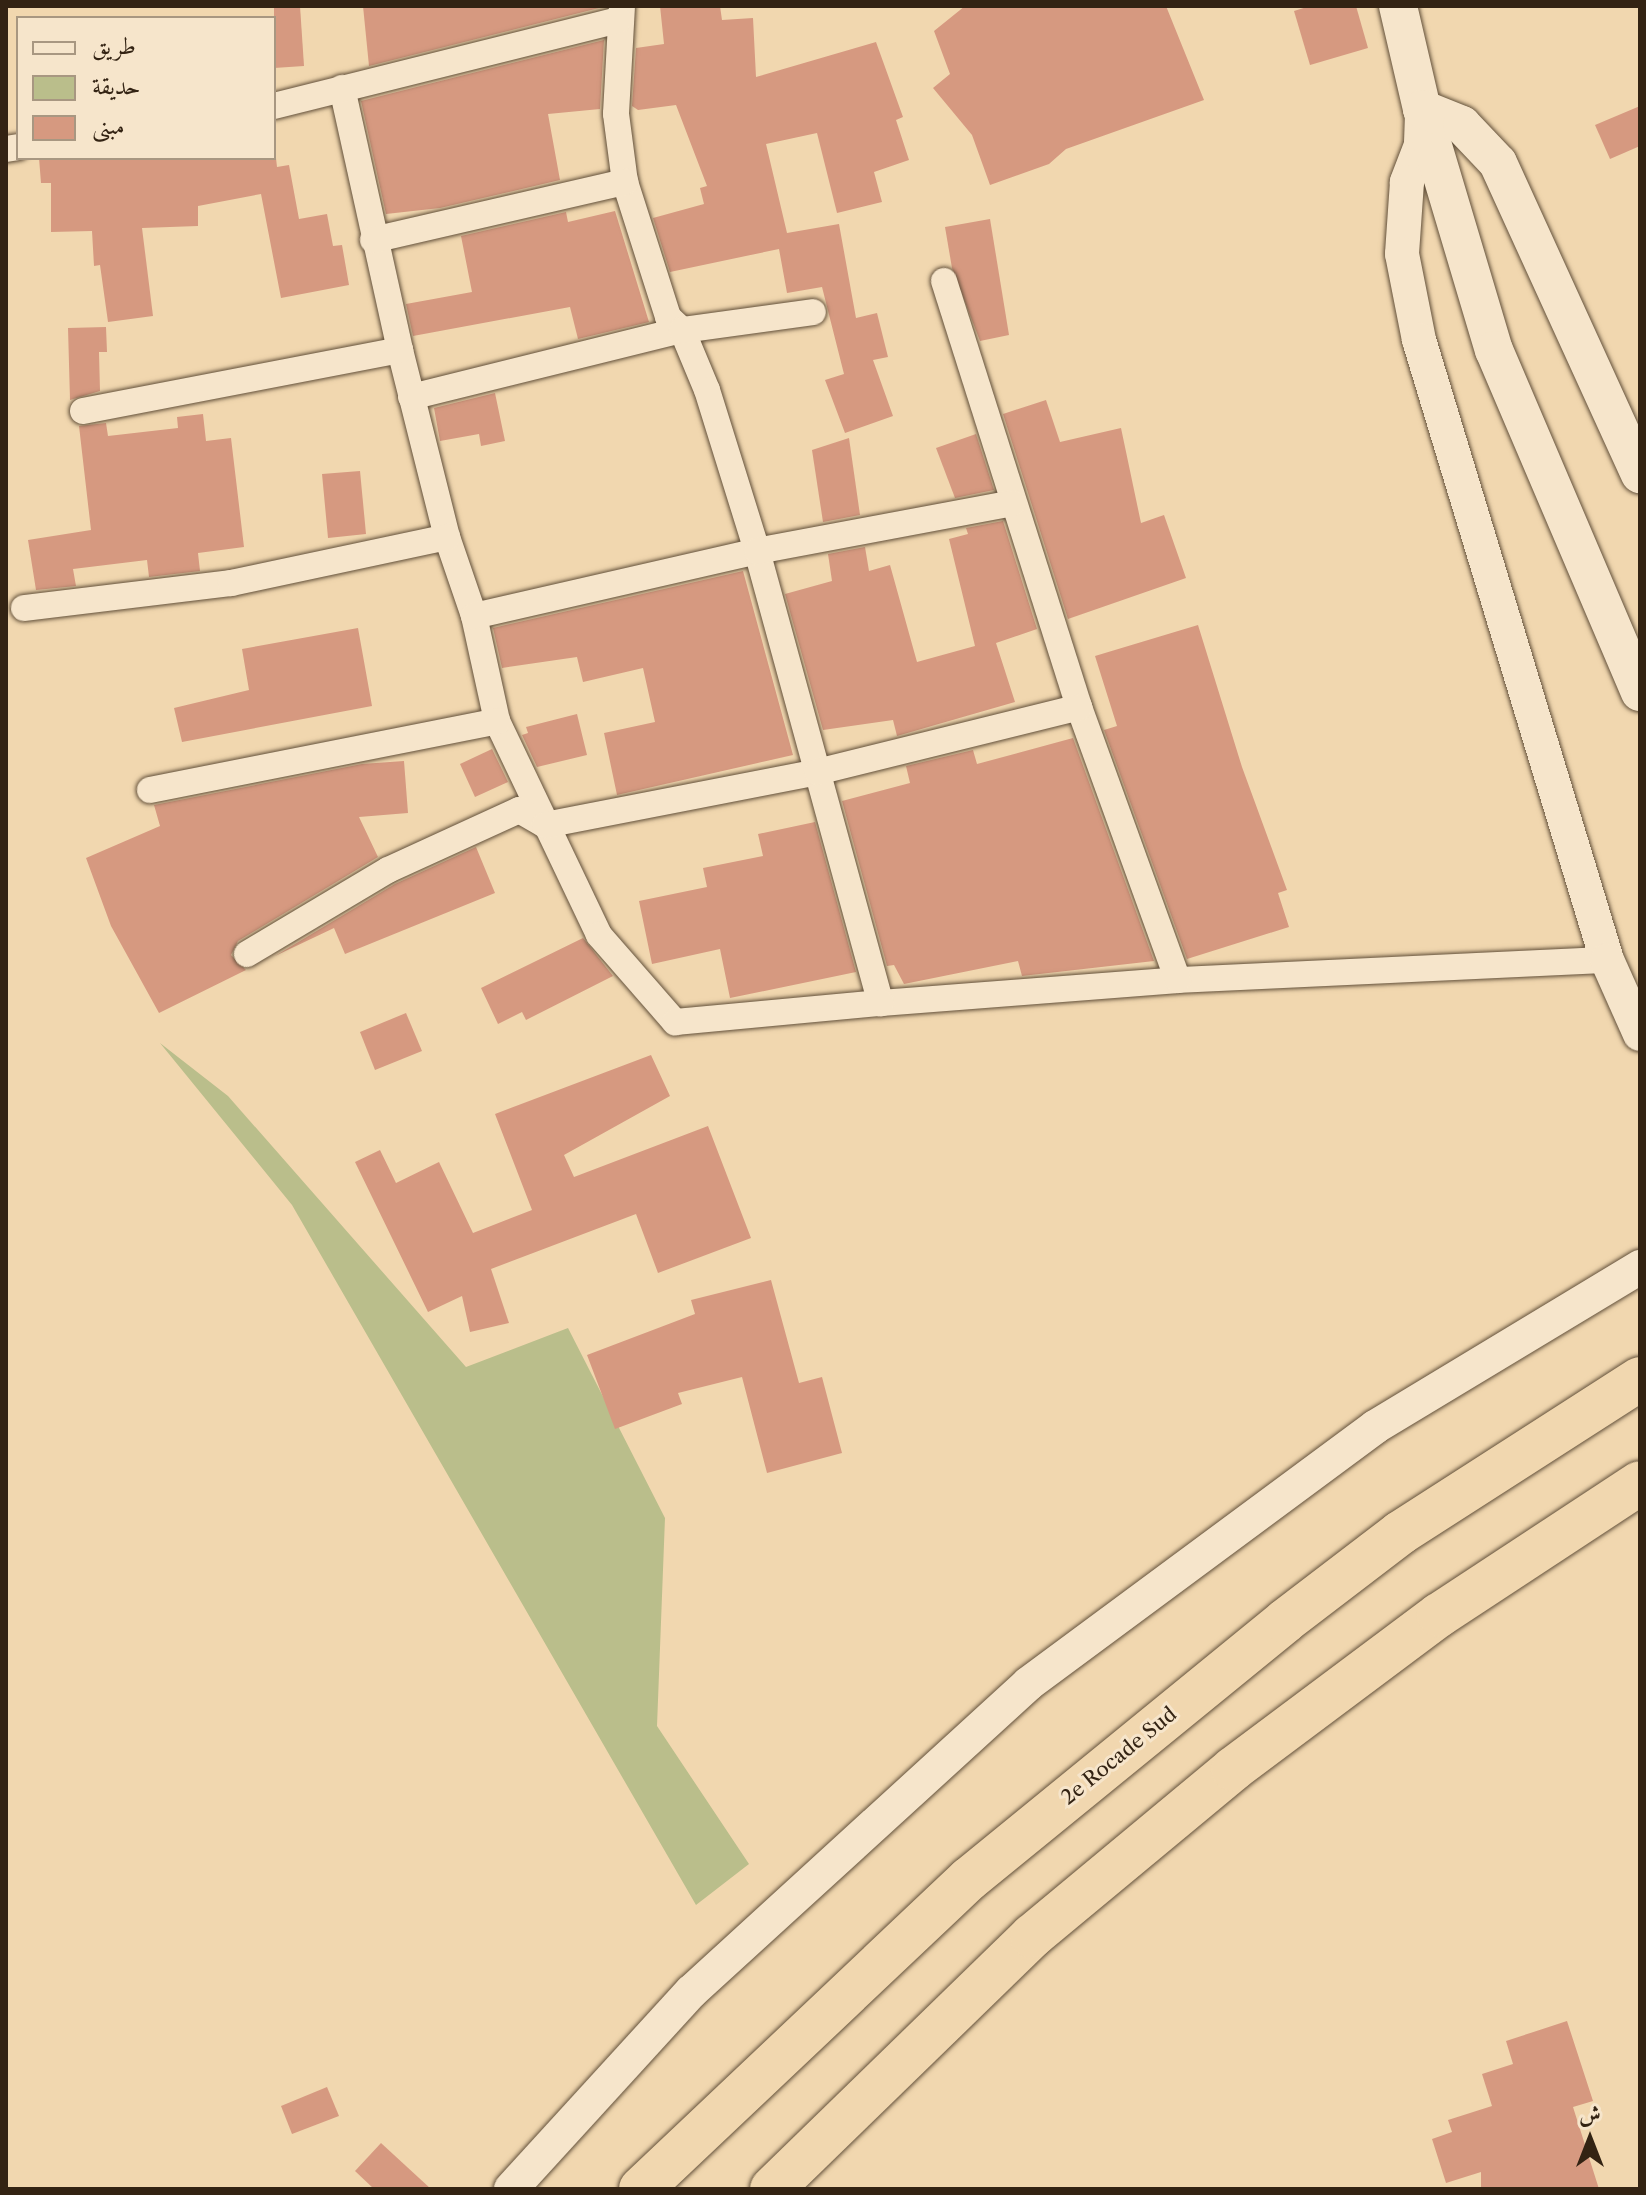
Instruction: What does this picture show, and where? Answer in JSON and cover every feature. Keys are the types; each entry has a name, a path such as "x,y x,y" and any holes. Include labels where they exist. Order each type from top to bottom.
{"highway":[{"name":"2e Rocade Sud","path":"641,2189 969,1879 1285,1621 1400,1533 1538,1440 1640,1379"},
{"path":"772,2189 1032,1936 1233,1769 1439,1615 1640,1483"}],"main road":[{"path":"1398,6 1422,109 1494,350 1640,692"},
{"path":"1422,109 1462,125 1498,163 1640,474"}],"street":[{"path":"276,105 620,13 616,114 625,182 668,317 682,330 707,390 757,551 881,1003"},
{"path":"342,88 373,240 411,397 447,537 474,616 497,721 599,935 675,1022 1178,980 1607,960"},
{"path":"1422,109 1421,145 1407,182 1402,254 1419,340 1607,960 1640,1034"},
{"path":"373,240 625,182"},
{"path":"944,281 1079,707 1178,980"},
{"path":"411,397 682,330 813,312"},
{"path":"83,411 400,350"},
{"path":"474,616 757,551 1013,503"},
{"path":"24,608 231,583 447,537"},
{"path":"247,954 388,870 519,810 545,825 817,772 1079,707"},
{"path":"150,790 497,721"},
{"path":"511,2189 691,1992 1028,1684 1375,1427 1640,1267"}],"green space":[{"path":"160,1043 228,1096 466,1367 568,1328 665,1518 657,1726 749,1864 696,1905 292,1205"}],"building":[{"path":"274,6 300,6 304,66 276,68"},
{"path":"363,6 602,6 603,7 369,66"},
{"path":"660,6 720,6 722,20 753,18 756,77 876,42 903,117 896,120 909,160 874,172 882,202 837,213 817,133 766,144 787,233 839,224 856,318 877,313 888,357 873,360 893,416 845,433 825,380 844,374 822,287 787,293 779,249 670,272 653,218 704,204 700,188 707,186 676,105 638,110 632,106 636,48 664,44"},
{"path":"965,6 1166,6 1204,100 1066,149 1049,164 990,185 972,135 933,88 950,74 934,31"},
{"path":"1310,6 1356,6 1368,48 1310,65 1294,11"},
{"path":"604,40 600,109 548,114 560,180 440,208 386,214 361,101"},
{"path":"1640,106 1640,146 1610,159 1595,125"},
{"path":"276,158 277,167 289,165 299,219 327,214 333,246 342,245 349,285 281,298 261,194 198,206 198,226 142,228 153,316 108,322 100,265 94,266 92,231 51,232 51,183 41,183 39,160"},
{"path":"615,211 649,322 578,339 570,307 413,336 406,304 472,292 461,236 566,212 568,222"},
{"path":"990,219 1009,335 980,341 952,268 945,227"},
{"path":"106,327 107,352 99,352 100,391 70,400 68,328"},
{"path":"495,393 505,441 481,446 479,434 440,441 434,408"},
{"path":"1046,400 1060,442 1121,428 1141,523 1164,515 1186,578 1068,619 1003,414"},
{"path":"203,414 206,441 231,438 244,547 198,553 200,571 149,577 147,560 73,569 76,586 36,590 28,540 91,530 79,426 106,423 108,436 178,428 177,417"},
{"path":"976,434 994,490 955,498 936,448"},
{"path":"849,438 860,515 823,522 812,450"},
{"path":"360,471 366,534 328,538 322,474"},
{"path":"1003,521 1037,629 996,643 1015,702 897,736 893,720 823,730 785,594 832,581 828,554 865,547 869,571 890,565 917,662 975,646 949,539 968,534 966,528"},
{"path":"743,571 793,755 617,795 604,733 655,722 643,668 583,682 577,657 502,668 493,628"},
{"path":"1198,625 1242,767 1287,890 1278,893 1289,927 1187,959 1104,730 1117,726 1095,656"},
{"path":"358,628 372,706 182,742 174,708 249,690 242,649"},
{"path":"577,714 587,755 537,767 522,735 528,733 526,727"},
{"path":"1073,738 1154,961 1022,976 1018,961 904,984 894,965 887,966 842,801 910,783 906,766 973,750 977,764"},
{"path":"492,749 508,782 475,797 460,764"},
{"path":"404,761 408,813 359,817 378,857 238,941 231,955 246,970 159,1013 111,926 86,858 160,826 154,805 362,764"},
{"path":"815,822 856,972 730,998 720,949 652,964 639,901 707,887 703,868 763,856 758,834"},
{"path":"476,847 495,893 345,954 334,928 275,956 395,884"},
{"path":"583,938 613,976 526,1020 522,1012 498,1024 481,988"},
{"path":"406,1013 422,1051 375,1070 360,1032"},
{"path":"651,1055 670,1096 564,1155 574,1177 708,1126 751,1238 658,1273 636,1214 491,1269 509,1323 470,1332 462,1296 428,1312 355,1162 380,1150 396,1183 439,1162 473,1233 532,1210 495,1114"},
{"path":"771,1280 799,1383 822,1377 842,1453 767,1473 742,1377 678,1393 682,1404 615,1429 587,1355 695,1314 691,1300"},
{"path":"1567,2021 1593,2101 1573,2107 1599,2189 1481,2189 1481,2172 1446,2183 1432,2139 1452,2132 1448,2120 1492,2106 1482,2074 1513,2064 1506,2041"},
{"path":"327,2087 339,2116 292,2134 281,2106"},
{"path":"381,2143 431,2189 374,2189 355,2171"}]}
